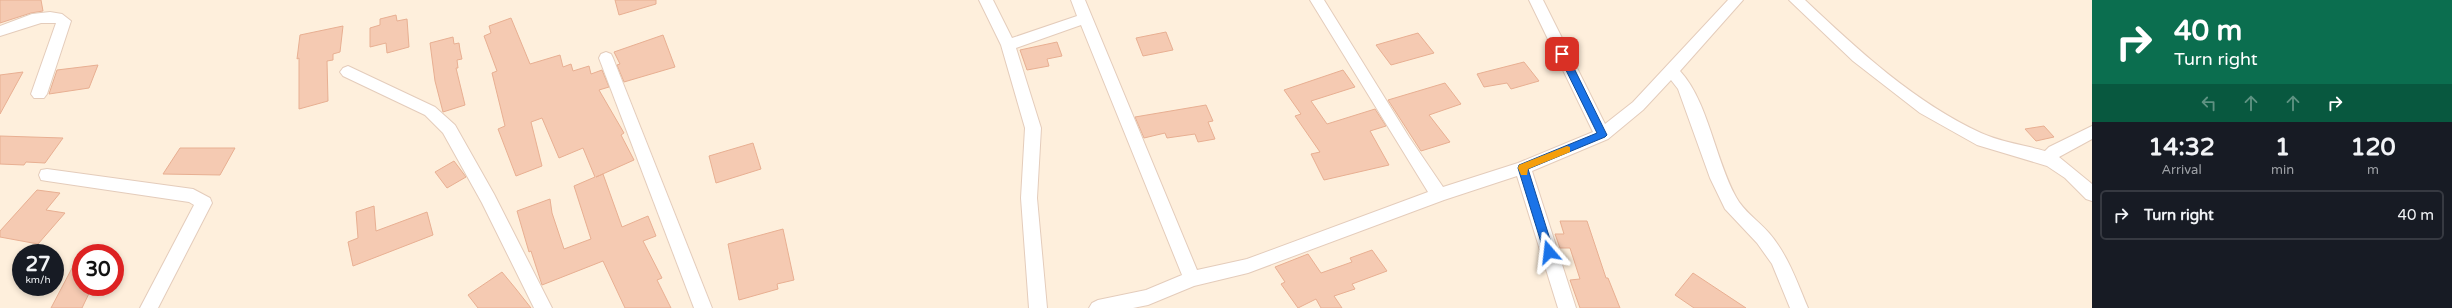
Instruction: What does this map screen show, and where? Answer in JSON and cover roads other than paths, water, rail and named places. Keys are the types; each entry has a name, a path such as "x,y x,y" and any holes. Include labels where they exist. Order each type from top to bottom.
{"street":[{"path":"986,0 1008,45 1033,128 1029,198 1038,308"},
{"path":"1078,0 1087,18 1192,279"},
{"path":"1317,0 1403,141 1439,195"},
{"path":"1536,0 1602,135"},
{"path":"1098,308 1148,297 1192,279 1248,266 1439,195 1522,168 1602,135 1634,110 1736,0"},
{"path":"1796,0 1826,29 1899,90 1939,118 1975,137 2004,149 2047,159 2066,170 2092,194"},
{"path":"0,31 50,16 64,21 38,94"},
{"path":"1008,45 1087,18"},
{"path":"606,58 703,308"},
{"path":"1671,71 1685,86 1718,178 1731,204 1763,238 1779,260 1799,308"},
{"path":"348,72 430,111 449,129 488,199 543,308"},
{"path":"2047,159 2055,151 2092,132"},
{"path":"1522,168 1567,308"},
{"path":"47,175 193,196 204,203 149,308"}]}
